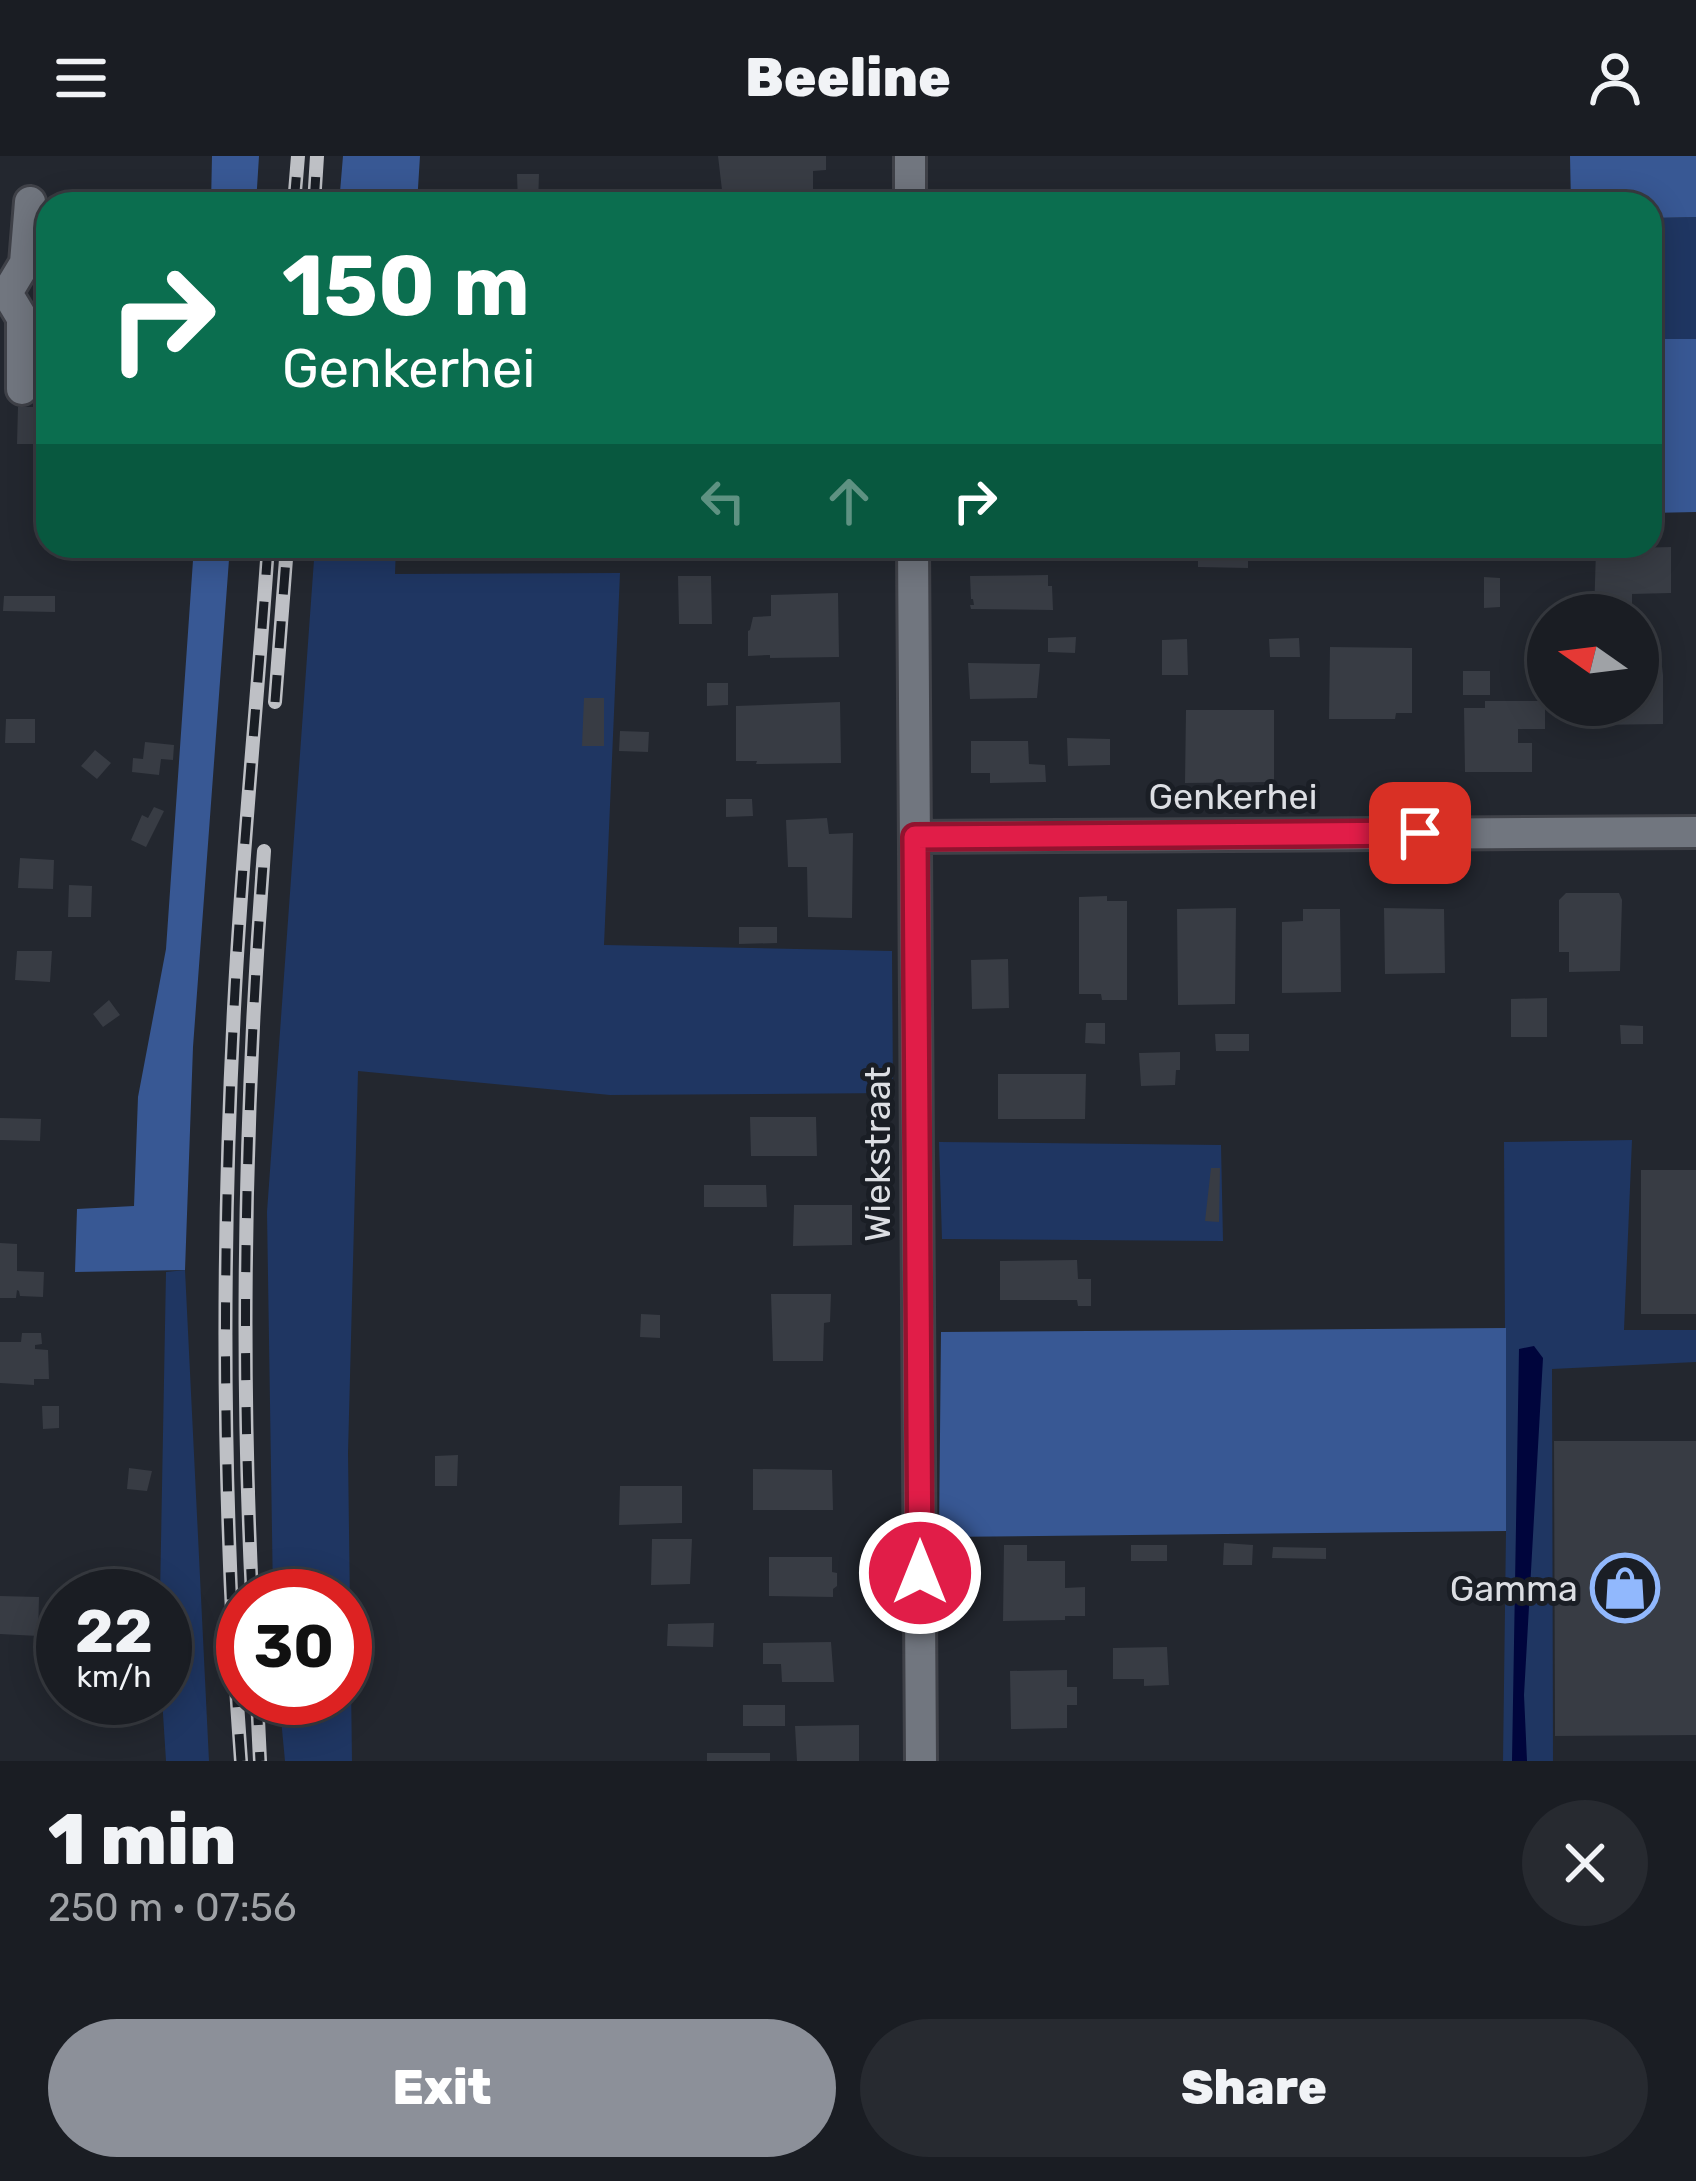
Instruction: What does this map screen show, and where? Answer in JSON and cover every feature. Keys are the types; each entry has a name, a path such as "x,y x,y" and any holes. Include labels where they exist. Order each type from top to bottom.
{"street":[{"path":"910,156 910,192"},
{"path":"22,389 22,318 4,293 25,263 30,202"},
{"name":"Wiekstraat","path":"913,558 921,1761"},
{"name":"Genkerhei","path":"915,837 1696,832"}],"shaded area":[{"path":"212,156 259,156 257,192 211,192"},
{"path":"343,156 420,156 418,192 340,192"},
{"path":"1570,156 1696,156 1696,217 1662,218 1662,192 1571,192"},
{"path":"1696,217 1696,339 1662,339 1662,218"},
{"path":"1662,339 1696,339 1696,512 1662,513"},
{"path":"193,558 229,558 193,1047 185,1270 75,1272 77,1209 134,1206 138,1097 166,949"},
{"path":"314,558 396,558 395,574 620,573 604,945 892,951 893,1093 610,1095 358,1071 350,1569 273,1569 267,1212"},
{"path":"1632,1140 1624,1330 1696,1330 1696,1362 1552,1369 1553,1761 1503,1761 1504,1142"},
{"path":"939,1142 1221,1145 1223,1241 942,1239"},
{"path":"185,1270 209,1761 166,1761 164,1725 192,1725 192,1569 160,1569 166,1272"},
{"path":"1506,1328 1506,1531 939,1537 941,1332"},
{"path":"1534,1346 1543,1358 1524,1695 1527,1761 1512,1761 1519,1349"},
{"path":"282,1725 352,1725 352,1761 285,1761"}],"building":[{"path":"718,156 826,156 826,170 813,171 813,192 722,190"},
{"path":"517,174 539,174 538,192 518,192"},
{"path":"18,407 36,407 36,444 17,444"},
{"path":"1662,547 1671,547 1671,593 1595,594 1596,558 1662,558"},
{"path":"1198,558 1248,558 1248,568 1198,567"},
{"path":"1048,575 1053,610 971,609 970,576"},
{"path":"678,576 711,576 712,624 679,624"},
{"path":"1484,577 1500,578 1500,607 1484,608"},
{"path":"838,593 839,657 748,656 753,617 771,616 771,595"},
{"path":"4,596 55,596 55,612 3,611"},
{"path":"1076,637 1075,653 1048,652 1048,638"},
{"path":"1299,638 1300,657 1270,657 1269,639"},
{"path":"1187,639 1188,675 1162,675 1162,640"},
{"path":"1330,647 1412,648 1412,713 1396,713 1395,719 1329,719"},
{"path":"1659,650 1663,675 1663,724 1659,724"},
{"path":"968,663 1040,664 1037,698 970,699"},
{"path":"1463,671 1490,671 1490,695 1463,695"},
{"path":"707,683 728,683 728,705 707,706"},
{"path":"584,698 604,698 604,746 582,746"},
{"path":"1485,701 1527,701 1527,726 1545,726 1518,729 1518,743 1532,743 1532,772 1465,772 1464,708 1485,708"},
{"path":"840,702 841,763 736,761 736,706"},
{"path":"1186,710 1274,710 1274,782 1185,783"},
{"path":"6,719 35,719 35,743 5,743"},
{"path":"620,731 649,732 648,752 619,751"},
{"path":"1067,738 1110,739 1110,765 1068,766"},
{"path":"971,741 1028,741 1029,764 1045,765 1046,782 990,783 990,773 971,773"},
{"path":"145,742 174,745 173,760 161,759 159,775 132,772 133,758 143,759"},
{"path":"95,750 111,763 97,779 81,766"},
{"path":"726,799 752,799 753,816 726,817"},
{"path":"154,807 164,811 146,847 131,840 142,815 148,818"},
{"path":"827,818 829,834 853,833 852,918 808,917 807,867 788,867 786,820"},
{"path":"20,858 54,860 53,889 18,888"},
{"path":"69,885 92,886 91,917 68,917"},
{"path":"1566,893 1619,893 1620,971 1569,972 1569,952 1559,952 1559,900"},
{"path":"1107,896 1107,901 1127,901 1127,1000 1079,994 1079,897"},
{"path":"1236,908 1235,1004 1178,1005 1177,909"},
{"path":"1384,908 1444,909 1445,973 1385,974"},
{"path":"1303,909 1340,909 1341,992 1282,993 1282,922 1303,921"},
{"path":"739,927 777,927 777,943 739,944"},
{"path":"17,951 52,951 50,982 15,980"},
{"path":"1008,959 1009,1008 972,1009 971,960"},
{"path":"1547,998 1547,1037 1511,1037 1511,999"},
{"path":"109,1000 120,1015 103,1027 93,1014"},
{"path":"1086,1023 1105,1023 1105,1044 1085,1043"},
{"path":"1620,1025 1643,1026 1643,1044 1621,1044"},
{"path":"1215,1034 1249,1034 1249,1051 1216,1051"},
{"path":"1180,1052 1175,1085 1141,1086 1139,1053"},
{"path":"998,1074 1086,1074 1085,1119 998,1119"},
{"path":"750,1117 816,1117 817,1156 751,1156"},
{"path":"0,1118 41,1119 40,1141 0,1140"},
{"path":"1211,1168 1220,1168 1219,1222 1205,1221"},
{"path":"1641,1170 1696,1170 1696,1314 1641,1314"},
{"path":"704,1185 766,1185 767,1207 704,1207"},
{"path":"794,1205 852,1205 852,1245 793,1246"},
{"path":"0,1243 17,1244 17,1271 44,1272 43,1297 20,1296 17,1290 16,1298 0,1298"},
{"path":"1077,1260 1078,1279 1091,1279 1091,1306 1078,1306 1077,1300 1000,1300 1000,1261"},
{"path":"771,1294 831,1294 823,1361 773,1361"},
{"path":"641,1314 660,1315 660,1338 640,1337"},
{"path":"22,1333 41,1333 42,1344 35,1349 48,1350 49,1379 34,1379 34,1385 0,1383 0,1342 21,1342"},
{"path":"42,1406 59,1406 59,1428 43,1429"},
{"name":"Gamma","path":"1554,1441 1696,1441 1696,1735 1555,1736"},
{"path":"458,1455 457,1486 435,1486 435,1456"},
{"path":"129,1468 152,1471 147,1491 127,1489"},
{"path":"753,1469 832,1470 833,1510 753,1510"},
{"path":"620,1486 682,1486 682,1523 619,1525"},
{"path":"652,1539 692,1539 690,1584 651,1585"},
{"path":"1224,1543 1253,1545 1252,1565 1223,1565"},
{"path":"1004,1545 1027,1545 1027,1561 1065,1561 1065,1588 1085,1587 1085,1616 1003,1621"},
{"path":"1131,1545 1167,1545 1167,1561 1131,1561"},
{"path":"1273,1547 1326,1548 1326,1559 1272,1558"},
{"path":"769,1557 832,1557 832,1572 837,1573 833,1597 769,1596"},
{"path":"0,1596 36,1597 36,1636 0,1634"},
{"path":"714,1623 713,1647 667,1646 668,1624"},
{"path":"831,1642 834,1682 782,1682 781,1664 763,1664 763,1643"},
{"path":"1167,1647 1169,1685 1144,1686 1144,1679 1113,1679 1113,1648"},
{"path":"1067,1670 1067,1687 1077,1687 1077,1705 1067,1705 1067,1728 1011,1729 1010,1671"},
{"path":"743,1705 785,1705 785,1726 743,1726"},
{"path":"859,1725 859,1761 797,1761 795,1726"},
{"path":"707,1753 770,1753 770,1761 707,1761"}],"railway":[{"path":"295,192 298,156"},
{"path":"315,192 317,156"},
{"path":"241,1761 227,1472 227,1182 238,934 267,558"},
{"path":"275,702 286,558"},
{"path":"251,1569 246,1224 264,851"},
{"path":"258,1725 260,1761"}],"place":[{"name":"Gamma","path":"1625,1588"}],"route":[{"path":"920,1573 915,837 1420,833"}]}
